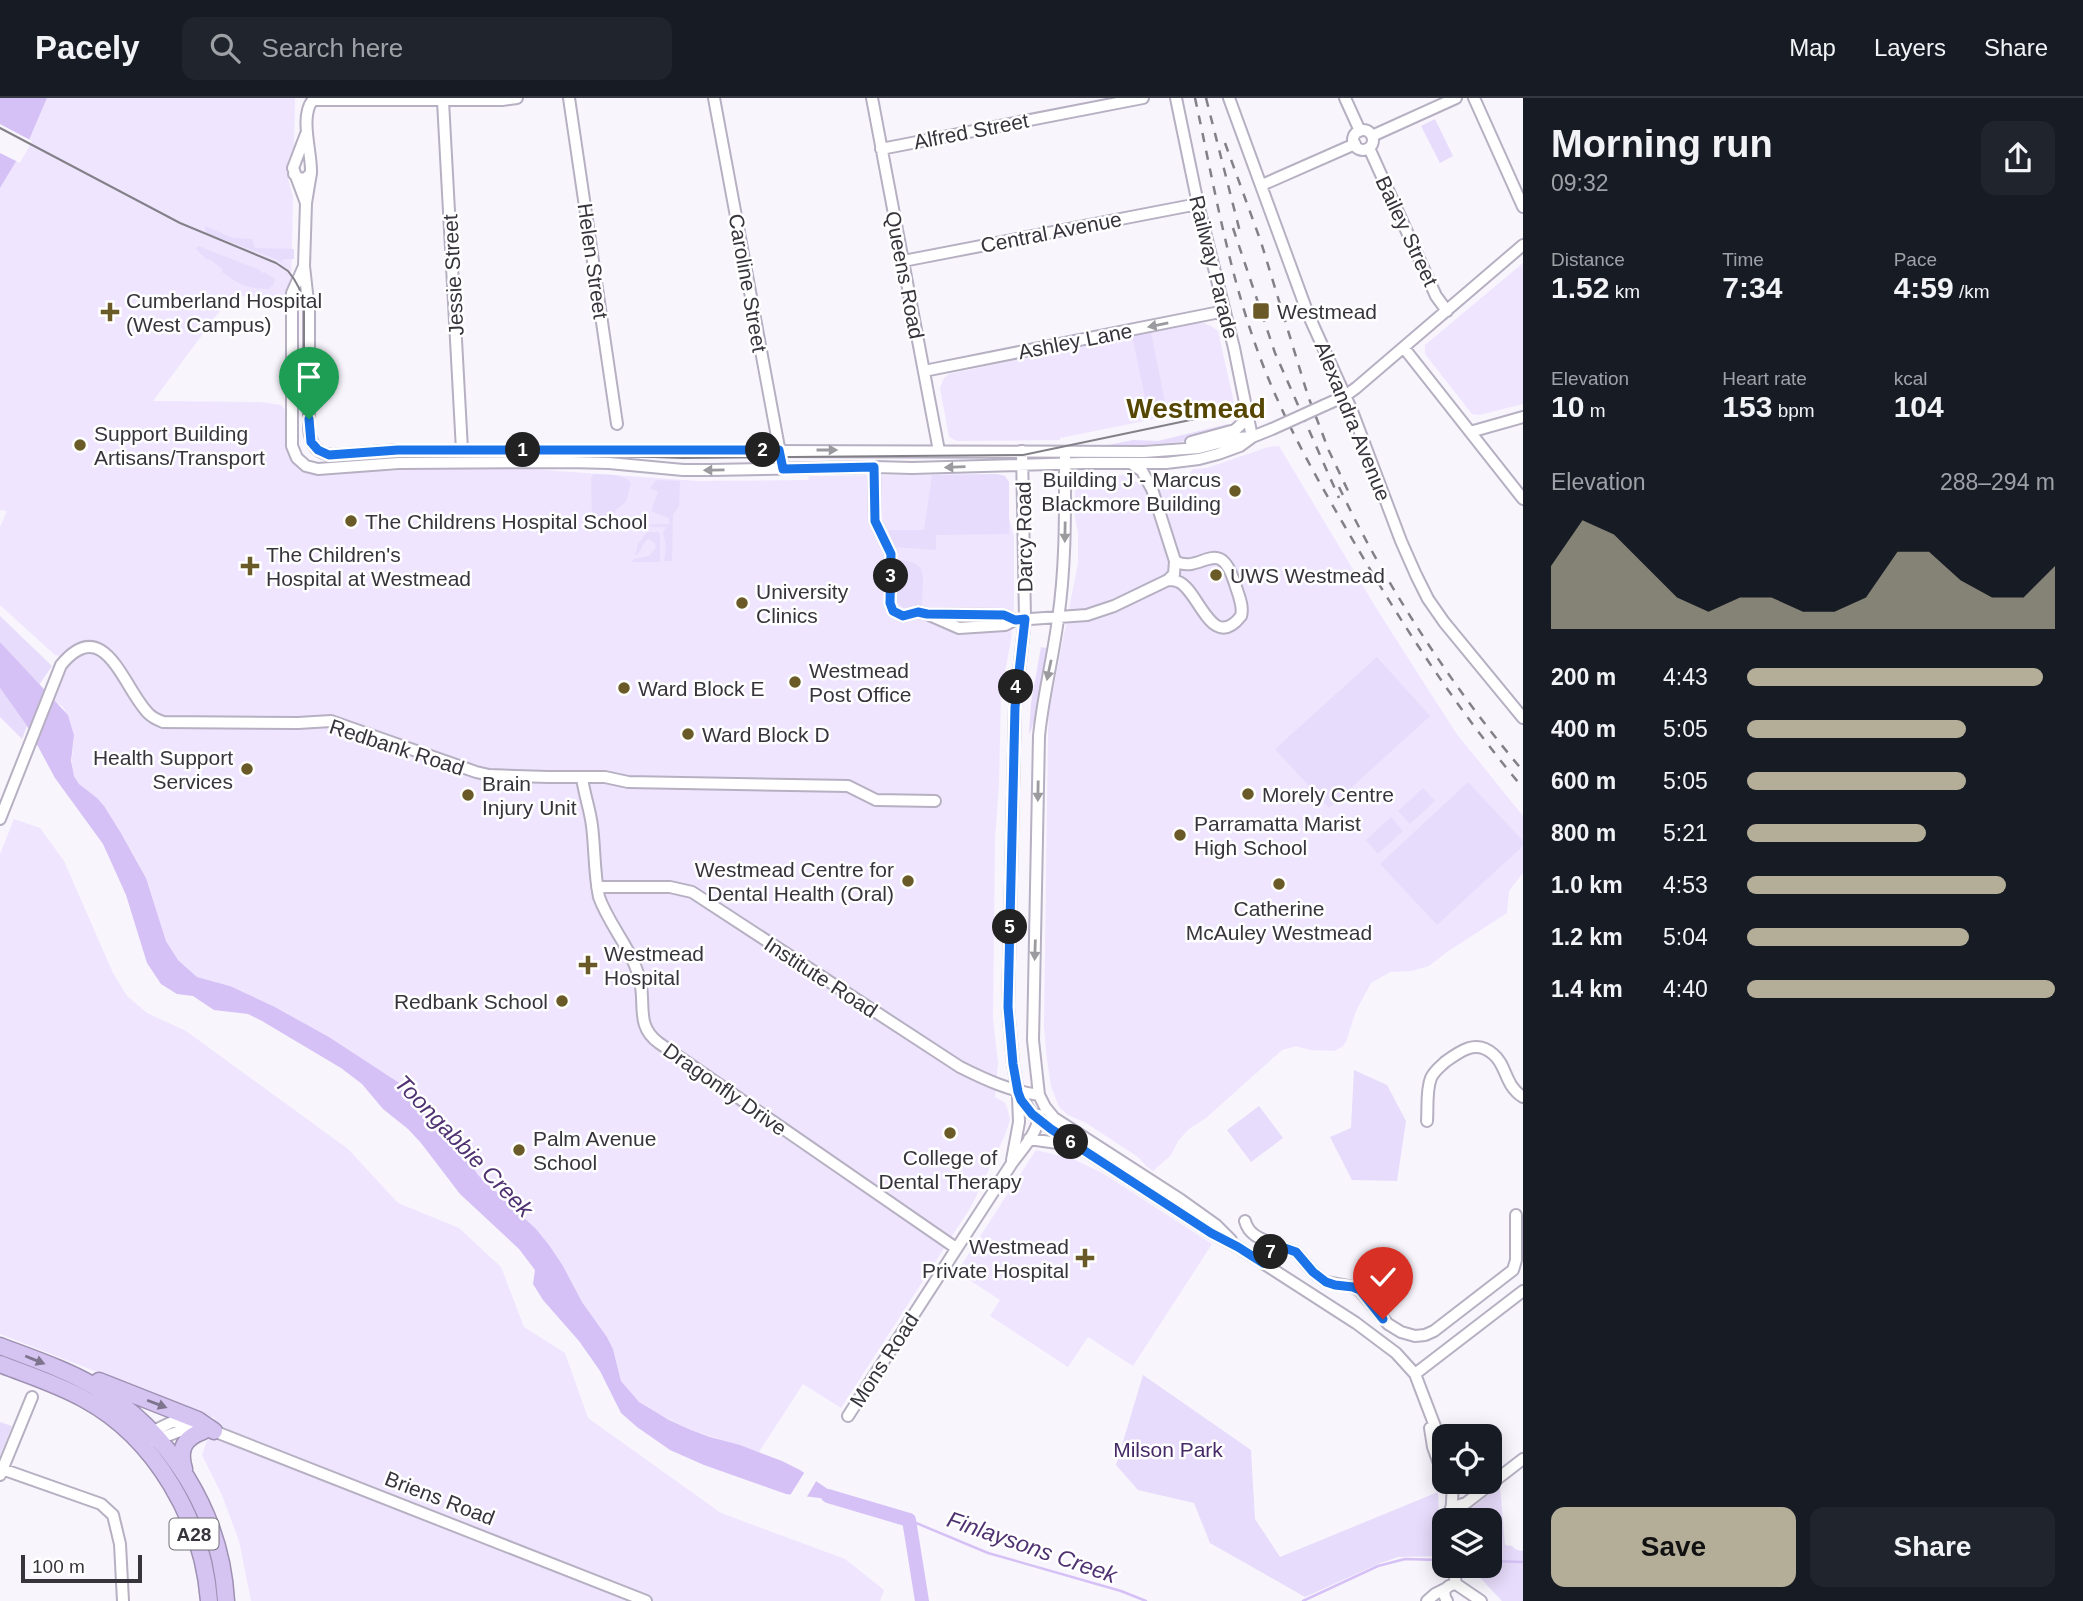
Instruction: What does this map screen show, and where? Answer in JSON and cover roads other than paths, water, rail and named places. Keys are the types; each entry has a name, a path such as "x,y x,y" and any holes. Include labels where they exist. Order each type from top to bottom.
{"highway":[{"name":"A28","path":"0,1346 69,1374 109,1396 155,1435 198,1496 214,1537 226,1601"},
{"name":"A28","path":"0,1364 86,1399 140,1444 163,1473 186,1513 203,1561 209,1601"},
{"path":"69,1374 97,1381 198,1420 212,1432"},
{"path":"186,1477 181,1457 183,1444 191,1436 212,1432"}],"street":[{"path":"516,98 443,101 317,99 310,102 307,109 307,132 311,169 306,203 304,266 309,293 309,437 315,448 329,455 398,450 1022,451 1132,464 1199,459 1240,446 1252,437 1345,396 1523,245"},
{"name":"Helen Street","path":"569,98 617,424"},
{"name":"Caroline Street","path":"714,98 783,469"},
{"name":"Queens Road","path":"872,98 939,451"},
{"name":"Alfred Street","path":"881,149 1143,98"},
{"name":"Railway Parade","path":"1176,98 1252,437"},
{"name":"Alexandra Avenue","path":"1229,98 1308,314 1345,396 1401,541 1428,599 1523,718"},
{"path":"1345,98 1360,131"},
{"path":"1372,136 1455,98"},
{"path":"1474,98 1523,207"},
{"name":"Jessie Street","path":"443,101 462,450"},
{"path":"1366,130 1372,136 1369,148 1363,150 1354,144 1354,138 1360,131 1366,130"},
{"path":"306,203 294,169 307,132"},
{"path":"1262,185 1354,144"},
{"name":"Bailey Street","path":"1369,148 1436,296 1447,311"},
{"path":"294,169 299,178 305,179 311,169"},
{"name":"Central Avenue","path":"903,261 1198,204"},
{"path":"304,266 292,293 291,431 294,452 306,466 318,470 385,463 569,462 682,470 1023,465 1065,458 1199,448 1252,437"},
{"name":"Ashley Lane","path":"924,371 1225,311"},
{"path":"1404,348 1523,499"},
{"path":"1144,452 1235,430 1249,417"},
{"path":"1470,432 1523,417"},
{"name":"Darcy Road","path":"1022,451 1020,620 1008,974 1010,1039 1018,1092 1026,1107 1039,1121 1374,1335 1396,1353 1415,1374 1433,1424"},
{"name":"Darcy Road","path":"1065,458 1064,567 1039,736 1033,1040 1039,1095 1054,1118 1216,1225 1238,1247"},
{"path":"1152,489 1155,471 1166,463"},
{"path":"874,467 875,521 891,554 891,607 903,616 918,612 959,628 1087,615 1168,580 1174,574 1174,561 1152,489 1142,471 1132,464"},
{"path":"1168,580 1180,582 1214,625 1230,626 1241,616 1242,607 1228,566 1218,558 1184,564 1174,561"},
{"path":"1188,590 1188,573 1199,561"},
{"name":"Redbank Road","path":"0,818 61,665 69,655 90,648 101,650 112,658 150,716 163,722 331,721 489,775 606,777 628,782 848,786 876,800 935,801"},
{"name":"Dragonfly Drive","path":"582,777 583,789 590,806 597,887 603,908 639,974 645,1027 652,1038 957,1248"},
{"name":"Institute Road","path":"597,887 670,887 692,892 960,1067 1018,1092 1039,1095"},
{"path":"1427,1121 1431,1076 1465,1048 1475,1046 1497,1057 1508,1083 1523,1097"},
{"name":"Mons Road","path":"1012,1163 1019,1122 1018,1092"},
{"name":"Mons Road","path":"848,1416 1029,1139 1039,1121 1039,1095"},
{"path":"1029,1139 1078,1146"},
{"path":"1118,1159 1125,1171 1150,1193"},
{"path":"1245,1221 1254,1236 1296,1252 1313,1272 1326,1282 1360,1290 1383,1319 1395,1328 1415,1336 1425,1335 1451,1319 1513,1270 1516,1260 1516,1215"},
{"path":"1263,1263 1276,1245"},
{"path":"1415,1374 1523,1291"},
{"path":"32,1397 1,1472 102,1504 113,1516 120,1544 121,1601"},
{"name":"Darcy Road","path":"1429,1415 1432,1439"},
{"name":"Briens Road","path":"140,1444 155,1435 180,1430 212,1432 646,1601"},
{"path":"1451,1508 1466,1503 1523,1459"},
{"path":"1448,1494 1451,1508"},
{"path":"1451,1508 1452,1494"},
{"path":"1427,1601 1435,1594 1455,1593 1480,1601"}],"waterway":[{"name":"Finlaysons Creek","path":"828,1496 909,1520 922,1601"},
{"name":"Finlaysons Creek","path":"909,1520 988,1553 1121,1591 1146,1601"},
{"name":"Finlaysons Creek","path":"1303,1601 1378,1566 1405,1559 1432,1560"},
{"name":"Finlaysons Creek","path":"1502,1561 1523,1562"}],"tram line":[{"path":"0,128 180,223 276,263 288,271 299,288 304,305 304,435 314,453 325,459 395,455 571,454 682,458 1023,455 1219,414"}],"railway":[{"path":"1195,98 1240,296 1261,360 1289,424 1332,505 1406,627 1450,693 1523,788"},
{"path":"1206,98 1241,236"},
{"path":"1225,143 1261,242 1308,396 1329,451 1350,495"},
{"path":"1233,228 1275,353 1339,498"},
{"path":"1339,487 1357,524 1422,635 1471,705 1523,771"}],"place":[{"name":"Westmead","path":"1261,311"},
{"name":"Cumberland Hospital (West Campus)","path":"110,312"},
{"name":"Support Building Artisans/Transport","path":"80,445"},
{"name":"Building J - Marcus Blackmore Building","path":"1235,491"},
{"name":"The Childrens Hospital School","path":"351,521"},
{"name":"The Children's Hospital at Westmead","path":"250,566"},
{"name":"UWS Westmead","path":"1216,575"},
{"name":"University Clinics","path":"742,603"},
{"name":"Westmead Post Office","path":"795,682"},
{"name":"Ward Block E","path":"624,688"},
{"name":"Ward Block D","path":"688,734"},
{"name":"Health Support Services","path":"247,769"},
{"name":"Morely Centre","path":"1248,794"},
{"name":"Brain Injury Unit","path":"468,795"},
{"name":"Parramatta Marist High School","path":"1180,835"},
{"name":"Westmead Centre for Dental Health (Oral)","path":"908,881"},
{"name":"Catherine McAuley Westmead","path":"1279,884"},
{"name":"Westmead Hospital","path":"588,965"},
{"name":"Redbank School","path":"562,1001"},
{"name":"College of Dental Therapy","path":"950,1133"},
{"name":"Palm Avenue School","path":"519,1150"},
{"name":"Westmead Private Hospital","path":"1085,1258"}],"district":[{"name":"Westmead","path":"1196,408"}],"water label":[{"name":"Toongabbie Creek","path":"464,1146"}],"park label":[{"name":"Milson Park","path":"1168,1449"}]}
